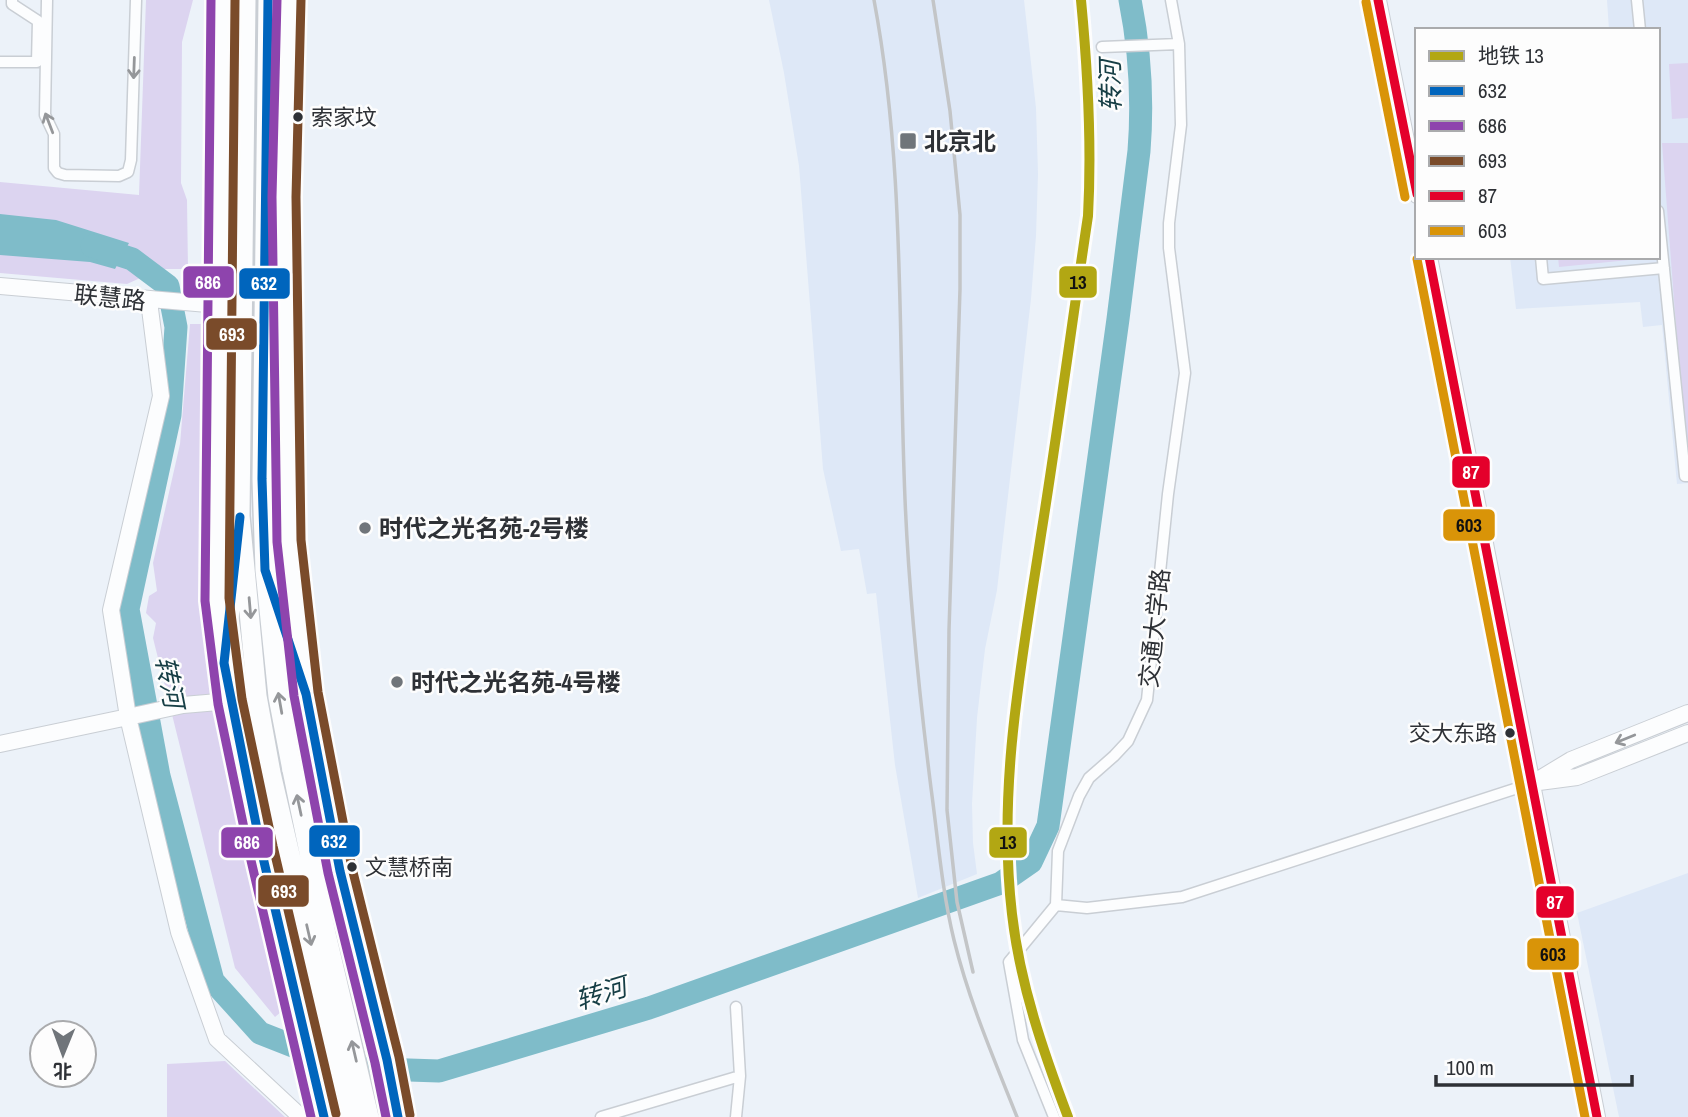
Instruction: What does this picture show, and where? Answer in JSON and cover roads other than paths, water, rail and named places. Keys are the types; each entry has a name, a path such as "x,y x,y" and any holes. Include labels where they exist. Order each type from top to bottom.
{"highway":[{"path":"224,663 240,516 246,0"},
{"path":"268,0 262,479 265,570 278,696 292,770 326,933 369,1117"},
{"path":"240,516 257,696 271,773 351,1117"},
{"path":"265,570 306,694"}],"street":[{"path":"0,61 37,62 38,21 12,4 12,0"},
{"path":"47,0 45,115 54,134 54,167 63,175 119,176 127,173 131,162 136,0"},
{"path":"223,0 217,599 224,663 261,849 321,1106 395,1105 387,1060 340,871 306,694 289,541 284,197 289,0"},
{"name":"交通大学路","path":"1056,905 1058,851 1079,796 1089,778 1128,741 1147,700 1168,494 1185,373 1168,223 1181,125 1179,44 1171,0"},
{"path":"1378,0 1415,185"},
{"path":"1637,0 1640,28"},
{"path":"1102,47 1179,44"},
{"path":"1660,230 1685,477 1688,476"},
{"path":"1429,259 1597,1117"},
{"path":"1541,259 1544,279 1664,268"},
{"name":"联慧路","path":"0,286 219,305"},
{"path":"154,301 161,396 111,610 129,722 179,932 217,1039 301,1117"},
{"path":"0,744 230,701"},
{"path":"1533,783 1572,760 1688,713"},
{"path":"1054,1117 1023,1040 1009,962 1056,905 1087,908 1182,897 1533,783 1577,777 1688,733"},
{"path":"736,1007 740,1076 736,1117"},
{"path":"601,1117 740,1076"}],"water":[{"path":"0,214 56,220 129,243 115,269 90,262 0,255"}],"waterway":[{"name":"转河","path":"92,246 132,259 168,286 176,327 170,415 128,609 159,776 213,981 260,1033 349,1068 439,1071 649,1008 1001,883 1031,862 1048,826 1139,151 1140,75 1130,0"}],"railway":[{"path":"874,0 884,62 896,186 905,499 912,608 922,716 941,865 960,963 982,1030 1017,1117"},
{"path":"933,0 950,111 960,215 947,810 957,902 973,972"}],"metro line":[{"name":"13","path":"1068,1117 1041,1042 1021,966 1012,914 1008,819 1020,676 1088,216 1089,108 1081,0"}],"place":[{"name":"索家坟","path":"298,117"},
{"name":"北京北","path":"908,141"},
{"name":"时代之光名苑-2号楼","path":"365,528"},
{"name":"时代之光名苑-4号楼","path":"397,682"},
{"name":"交大东路","path":"1510,733"},
{"name":"文慧桥南","path":"352,867"}]}
